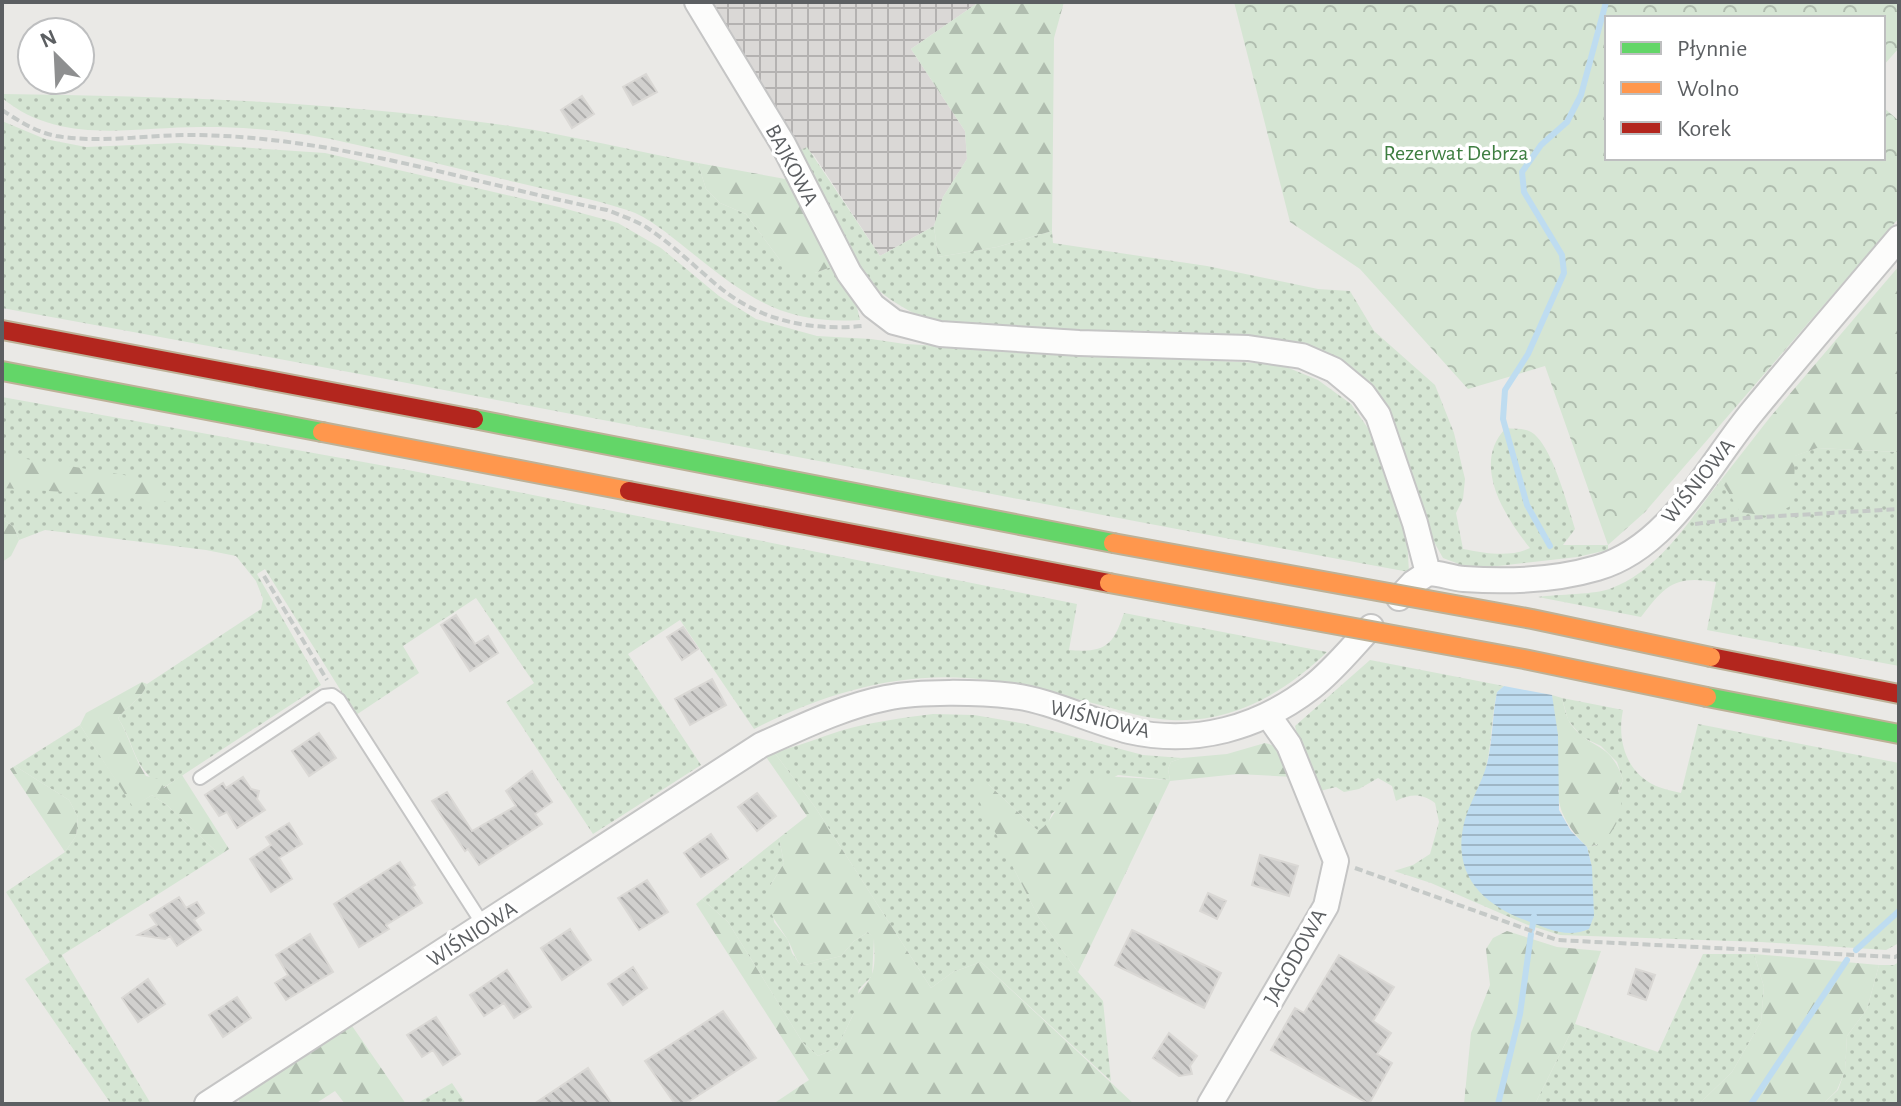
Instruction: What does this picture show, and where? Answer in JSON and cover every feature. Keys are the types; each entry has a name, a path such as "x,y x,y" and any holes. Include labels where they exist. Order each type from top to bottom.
{"highway":[{"path":"2,330 1113,543 1546,622 1899,694"},
{"path":"2,371 1109,583 1509,656 1899,734"}],"street":[{"name":"BAJKOWA","path":"697,2 783,144 849,273 873,306 894,322"},
{"name":"WIŚNIOWA","path":"207,1104 761,745 830,715 888,697 945,694 1016,696 1131,731 1201,736 1223,733 1268,715 1313,687 1413,583 1428,573 1478,580 1566,575 1599,568 1644,544 1672,517 1751,414 1899,238"},
{"path":"894,322 940,334 1079,343 1248,348 1302,356 1334,370 1363,394 1378,415 1428,573"},
{"path":"1268,715 1289,745 1336,861"},
{"name":"JAGODOWA","path":"1210,1104 1326,906 1336,861"}],"lane":[{"path":"200,778 324,696 332,695 339,700 484,926"}],"path":[{"path":"2,110 25,125 55,136 231,135 326,147 607,210 644,225 721,289 777,320 837,328 894,322"},
{"path":"1693,525 1745,518 1899,509"},
{"path":"264,576 328,681 332,695"},
{"path":"1336,861 1557,940 1899,955"}],"shaded area":[{"path":"719,2 979,2 911,49 965,131 967,159 943,197 934,226 880,256 813,154 796,152 709,8"}],"green space":[{"path":"979,2 1064,2 1054,38 1052,231 997,247 938,257 934,226 943,197 967,159 965,131 911,49"},
{"name":"Rezerwat Debrza","path":"1234,2 1899,2 1899,48 1885,64 1885,16 1605,16 1605,160 1885,160 1885,109 1899,121 1899,218 1645,512 1608,545 1545,366 1468,389 1360,269 1290,222"},
{"path":"2,94 185,98 367,109 514,127 698,163 706,189 720,203 746,214 780,260 815,273 831,267 857,307 860,320 808,318 766,304 728,281 651,222 635,213 599,202 327,138 293,133 223,127 74,128 49,123 25,113 2,98"},
{"path":"2,121 45,139 86,147 179,143 325,153 559,207 618,223 661,248 719,296 756,319 817,336 905,344 1279,364 1318,380 1351,404 1372,434 1407,538 1409,572 2,308"},
{"path":"807,147 880,256 934,226 938,257 997,247 1052,231 1053,243 1207,266 1318,289 1350,291 1374,331 1435,385 1454,433 1465,479 1463,499 1456,513 1463,549 1506,554 1530,548 1510,521 1491,473 1491,457 1496,442 1506,428 1531,432 1546,449 1575,529 1563,545 1608,545 1608,550 1577,557 1472,569 1443,558 1434,542 1402,444 1379,400 1332,358 934,323 918,315 882,293 853,260 796,152"},
{"path":"698,163 796,181 832,258 831,267 815,273 797,273 780,260 746,214 720,203 706,189"},
{"path":"1899,266 1899,452 1817,448 1795,456 1794,486 1789,507 1768,516 1740,512 1721,480 1771,416"},
{"path":"2,397 413,471 1077,604 1069,650 1091,650 1106,645 1116,633 1124,613 1327,652 1293,680 1256,702 1236,711 1194,720 1144,716 1001,682 956,677 867,686 810,704 754,729 680,620 628,654 701,765 593,834 506,702 534,683 476,598 403,646 419,673 356,715 265,569 257,574 321,685 163,788 145,772 118,718 142,694 147,684 261,609 263,599 256,581 236,556 206,550 45,530 19,540 14,527 2,519"},
{"path":"1817,448 1899,452 1899,666 1707,630 1716,582 1690,580 1672,585 1657,597 1641,617 1538,597 1596,592 1629,580 1673,542 1721,480 1728,491 1793,469 1794,456"},
{"path":"2,455 136,477 165,488 169,500 155,505 127,496 2,488"},
{"path":"2,519 14,527 19,540 11,556 2,562"},
{"path":"1370,660 1504,686 1497,692 1485,772 1592,867 1587,847 1597,845 1623,780 1617,762 1601,746 1582,737 1568,720 1562,698 1623,710 1621,732 1630,763 1645,780 1681,793 1698,724 1899,763 1899,943 1886,950 1560,935 1394,871 1413,865 1430,854 1439,822 1435,803 1416,796 1396,801 1392,786 1378,778 1359,789 1344,792 1336,787 1320,791 1295,726"},
{"path":"142,682 147,684 142,694 118,718 146,776 159,779 164,788 182,775 229,849 220,855 152,795 133,807 80,725 86,713"},
{"path":"1552,695 1562,698 1569,720 1577,732 1606,751 1623,780 1618,791 1623,810 1617,823 1601,842 1587,847 1566,821 1558,798 1558,740"},
{"path":"933,714 974,715 1026,724 1143,755 1182,758 1171,762 1168,769 1170,780 1118,775 1052,813 1047,826 1038,831 988,784 1014,869 1039,918 1103,1001 1111,1081 981,962 953,972 931,988 815,807 774,752 852,728"},
{"path":"80,725 133,806 152,795 220,855 62,955 151,1104 111,1104 25,979 50,962 6,892 65,852 76,836 78,817 69,800 15,766"},
{"path":"1265,743 1280,751 1293,777 1238,774 1170,781 1078,972 1039,918 974,791 979,782 988,784 1038,831 1044,827 1070,788 1085,775 1170,780 1168,769 1171,762 1182,758 1227,754"},
{"path":"774,752 815,807 931,988 953,972 981,962 1134,1104 773,1104 809,1080 696,904 702,899 728,922 803,1043 818,1056 837,1048 854,1013 852,1002 868,981 874,966 874,939 868,932 854,941 841,956 801,966 767,907 765,902 770,886 784,863 779,838 807,816 764,754"},
{"path":"15,766 69,800 78,817 76,836 65,852 10,769"},
{"path":"779,838 784,863 770,886 774,922 788,940 801,966 841,956 854,941 868,932 874,938 872,976 859,989 854,1013 837,1048 818,1056 803,1043 728,922 702,899"},
{"path":"1507,931 1557,947 1601,951 1575,1024 1535,1104 1464,1104 1471,1033 1490,985 1486,949 1493,938"},
{"path":"1703,954 1754,954 1764,987 1761,1022 1732,1072 1699,1104 1535,1104 1575,1024 1658,1052"},
{"path":"1754,954 1879,965 1867,1009 1847,1036 1845,1071 1837,1090 1823,1104 1699,1104 1732,1072 1761,1022 1764,987"},
{"path":"1899,962 1899,1104 1823,1104 1838,1090 1845,1070 1847,1036 1867,1009 1879,965"},
{"path":"350,1023 406,1104 345,1104 335,1091 315,1104 240,1104 238,1097"},
{"path":"452,1083 466,1104 416,1104"}],"water":[{"path":"1504,686 1552,695 1558,735 1559,810 1571,831 1587,847 1592,867 1594,916 1589,929 1581,932 1565,933 1549,929 1496,906 1475,886 1463,860 1463,828 1487,764 1497,692"}],"building":[{"path":"646,74 657,92 633,105 623,87"},
{"path":"582,96 594,114 572,128 561,110"},
{"path":"456,615 475,644 488,636 498,653 470,671 441,625"},
{"path":"683,627 698,649 682,660 667,637"},
{"path":"712,679 726,705 690,725 675,699"},
{"path":"319,733 336,758 309,776 292,751"},
{"path":"532,771 552,802 535,814 542,824 479,865 468,849 465,851 432,801 447,792 472,831 516,806 506,791"},
{"path":"243,777 251,789 259,791 257,799 265,810 237,828 227,812 219,816 205,795 223,783 226,788"},
{"path":"757,793 776,816 757,831 738,807"},
{"path":"289,823 302,844 279,858 292,879 271,892 250,859 271,845 266,837"},
{"path":"711,834 728,859 701,877 684,853"},
{"path":"1260,855 1298,866 1289,896 1252,885"},
{"path":"400,862 422,903 386,925 389,929 359,947 334,904"},
{"path":"647,880 668,912 639,930 618,898"},
{"path":"1208,893 1226,901 1217,919 1200,911"},
{"path":"179,897 186,908 197,902 204,913 194,920 201,930 177,946 170,936 165,939 138,935 157,925 150,915"},
{"path":"570,929 591,960 562,980 541,948"},
{"path":"1132,930 1221,973 1204,1008 1115,965"},
{"path":"310,934 333,972 286,1000 275,983 288,975 276,955"},
{"path":"1339,955 1394,987 1373,1021 1391,1033 1377,1054 1392,1063 1369,1104 1271,1050 1295,1008 1304,1013"},
{"path":"633,967 647,988 623,1005 608,984"},
{"path":"1636,969 1655,975 1646,1000 1628,994"},
{"path":"507,970 531,1007 514,1018 504,1003 484,1016 470,995"},
{"path":"148,979 165,1004 138,1022 122,998"},
{"path":"237,997 251,1018 223,1037 209,1015"},
{"path":"723,1011 756,1058 685,1104 675,1104 645,1061"},
{"path":"436,1017 460,1054 443,1065 433,1050 422,1057 407,1035"},
{"path":"1169,1033 1197,1056 1190,1066 1192,1074 1179,1076 1153,1058"},
{"path":"588,1068 612,1104 534,1104"}],"waterway":[{"path":"1550,546 1527,505 1503,419 1505,390 1528,354 1564,273 1562,255 1524,192 1522,172 1541,145 1567,122 1581,95 1606,2"},
{"path":"1856,950 1899,911"},
{"path":"1532,929 1534,916"},
{"path":"1498,1104 1520,1014 1531,934"},
{"path":"1751,1104 1847,960"}],"traffic: fast":[{"path":"2,371 322,432"},
{"path":"474,419 1113,543"},
{"path":"1707,697 1899,734"}],"traffic: slow":[{"path":"322,432 629,491"},
{"path":"1113,543 1532,619 1711,657"},
{"path":"1109,583 1524,659 1707,697"}],"traffic: jam":[{"path":"2,330 474,419"},
{"path":"629,491 1109,583"},
{"path":"1711,657 1899,694"}]}
